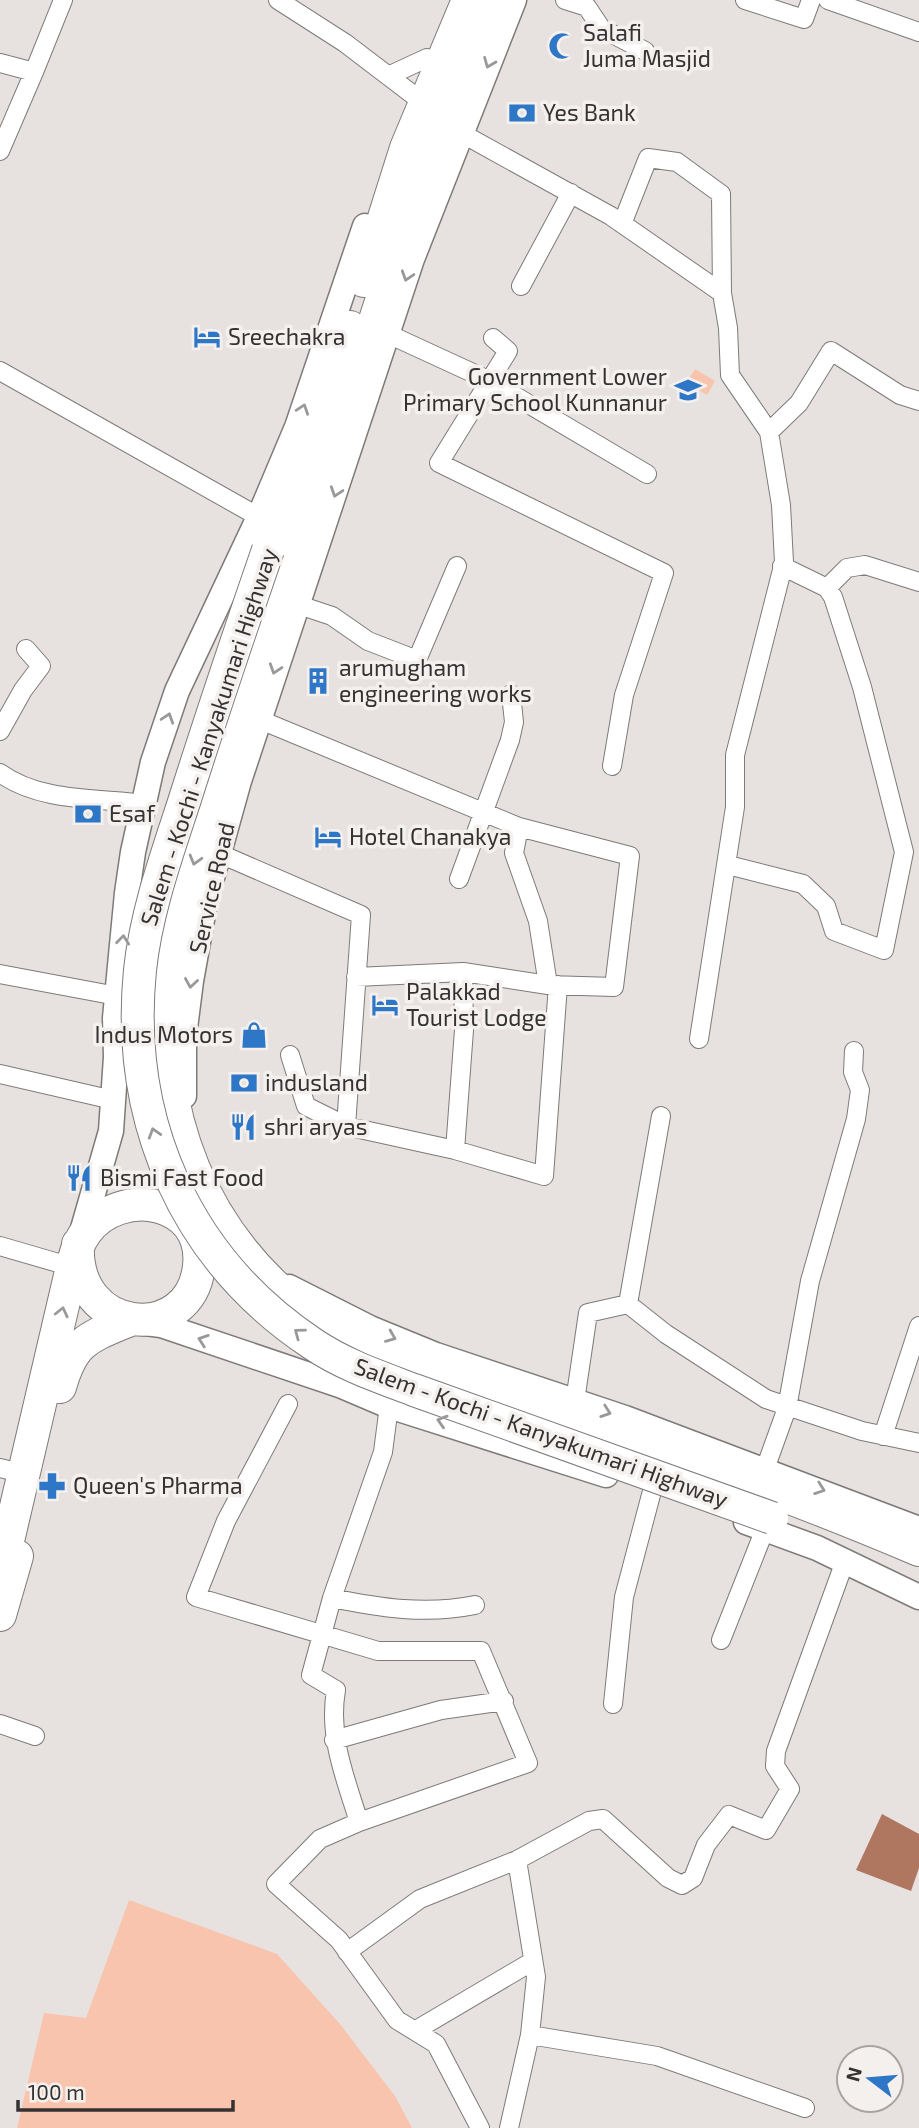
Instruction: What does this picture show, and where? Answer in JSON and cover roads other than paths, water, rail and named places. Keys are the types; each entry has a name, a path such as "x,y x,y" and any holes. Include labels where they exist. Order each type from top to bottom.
{"highway":[{"name":"Salem - Kochi - Kanyakumari Highway","path":"468,0 406,148 318,421 268,550 153,901 140,968 137,1015 139,1068 149,1117 165,1169 197,1227 223,1263 279,1318 314,1345 357,1368 772,1518 818,1531 919,1574"},
{"name":"Salem - Kochi - Kanyakumari Highway","path":"494,0 413,202 354,384 291,557 193,863 169,994 167,1065 179,1129 197,1180 222,1223 264,1275 326,1327 386,1360 510,1398 699,1462 919,1550"},
{"path":"0,1575 21,1471 75,1255 95,1222 117,1208 133,1204 153,1204 174,1212 191,1230 197,1243 199,1265 195,1282 170,1312 153,1320 130,1320 114,1315 90,1291 75,1255"},
{"path":"191,1230 222,1223"},
{"path":"0,1615 21,1471 66,1367 79,1345 130,1320"}],"street":[{"path":"1,149 63,0"},
{"path":"278,0 345,43 412,94"},
{"path":"0,1246 75,1255 111,1131 117,996 133,852 153,762 177,691 259,517 297,426 382,173 452,0"},
{"name":"Service Road","path":"197,1180 183,1089 184,1036 201,929 218,853 258,719 412,259 514,0"},
{"path":"565,0 587,7 601,28 645,51"},
{"path":"745,0 804,19 811,0"},
{"path":"828,0 919,32"},
{"path":"388,76 427,58"},
{"path":"0,63 34,72"},
{"path":"461,133 622,224 722,293"},
{"path":"622,224 648,158 677,162 721,194 722,293 728,328 730,375 769,432 781,505 782,566 760,667 735,755 735,807 699,1039"},
{"path":"520,286 570,193"},
{"path":"388,334 488,380 647,474"},
{"path":"493,338 508,351 439,463 664,573 624,695 612,766"},
{"path":"769,432 799,403 831,351 900,395 919,401"},
{"path":"0,371 259,517"},
{"path":"827,588 847,568 865,565 919,582"},
{"path":"296,604 332,616 369,640 417,660 457,566"},
{"path":"727,865 803,884 826,906 834,931 884,950 904,852 862,687 833,597 827,588 782,566"},
{"path":"0,731 23,690 41,666 26,649"},
{"path":"459,879 510,740 514,722 511,694"},
{"path":"258,719 519,827 630,856 614,987 553,985 463,972 356,977"},
{"path":"0,773 22,787 44,794 145,804"},
{"path":"290,1055 306,1106 346,1126 456,1150 544,1176 553,985 538,921 514,853 519,827"},
{"path":"218,853 361,915 346,1126"},
{"path":"456,1150 464,1030 463,972"},
{"path":"0,974 117,996"},
{"path":"765,1469 787,1408 810,1281 856,1119 860,1090 853,1072 854,1051"},
{"path":"0,1074 113,1100"},
{"path":"628,1304 660,1116"},
{"path":"264,1275 370,1328 414,1346 765,1469 919,1529"},
{"path":"628,1304 666,1334 766,1399 787,1408 883,1436 919,1443"},
{"path":"575,1401 588,1313 628,1304"},
{"path":"130,1320 161,1325 342,1386 390,1406 765,1529 845,1561 919,1597"},
{"path":"883,1436 919,1326"},
{"path":"288,1404 226,1521 196,1597 378,1651 481,1651 528,1763 359,1822 320,1839 276,1884 315,1916 347,1952 397,2020 436,2044 480,2128"},
{"path":"359,1822 334,1740 332,1714 337,1689 311,1675 332,1598 383,1452 390,1406"},
{"path":"613,1704 624,1597 652,1491"},
{"path":"721,1640 765,1529"},
{"path":"347,1952 420,1899 517,1860 589,1821 603,1819 668,1878 682,1885 693,1878 706,1845 729,1815 766,1830 790,1789 775,1766 776,1751 845,1561"},
{"path":"332,1598 383,1609 447,1611 475,1605"},
{"path":"334,1740 441,1710 504,1701"},
{"path":"0,1724 35,1736"},
{"path":"509,2128 530,2035 536,1977 517,1860"},
{"path":"416,2030 533,1961"},
{"path":"530,2035 657,2056 805,2108"}],"place":[{"name":"Salafi Juma Masjid","path":"562,46"},
{"name":"Yes Bank","path":"522,113"},
{"name":"Sreechakra","path":"207,337"},
{"name":"Government Lower Primary School Kunnanur","path":"688,390"},
{"name":"arumugham engineering works","path":"318,681"},
{"name":"Esaf","path":"88,814"},
{"name":"Hotel Chanakya","path":"328,837"},
{"name":"Palakkad Tourist Lodge","path":"385,1005"},
{"name":"Indus Motors","path":"254,1035"},
{"name":"indusland","path":"244,1083"},
{"name":"shri aryas","path":"243,1127"},
{"name":"Bismi Fast Food","path":"79,1178"},
{"name":"Queen's Pharma","path":"52,1486"}]}
